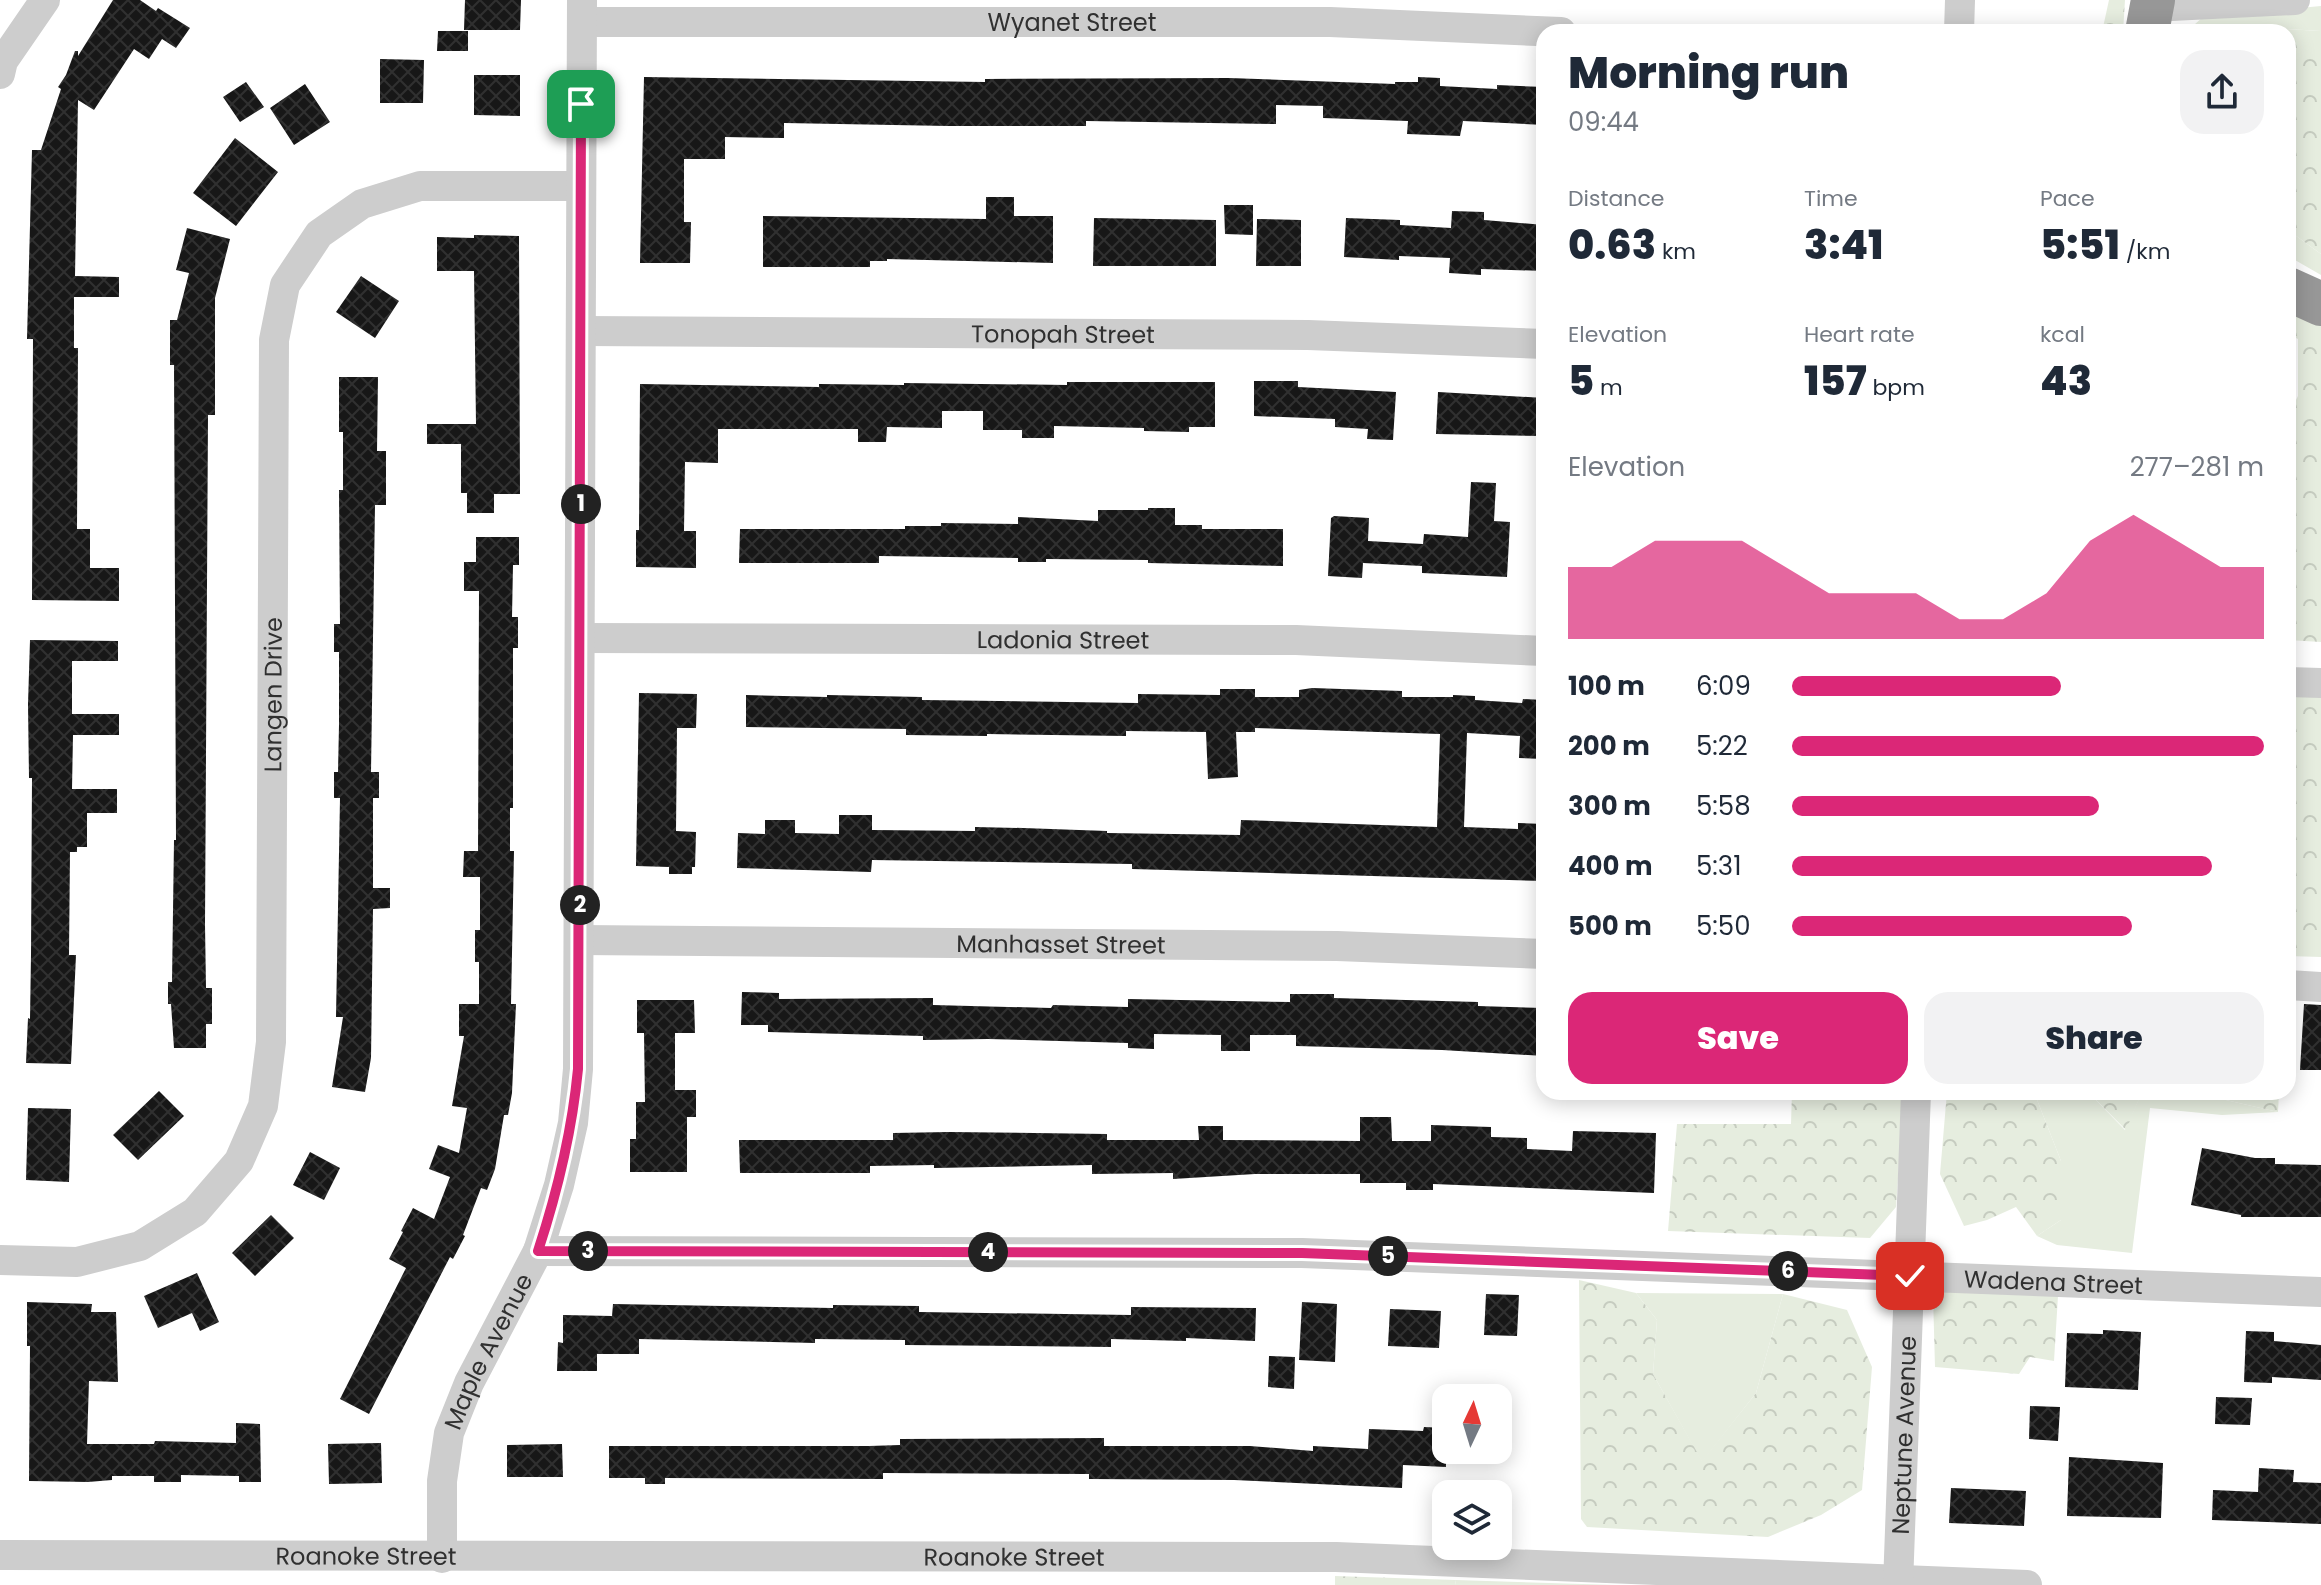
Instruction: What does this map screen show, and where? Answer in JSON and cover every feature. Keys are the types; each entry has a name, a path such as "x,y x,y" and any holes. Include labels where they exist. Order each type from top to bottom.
{"highway":[{"path":"2296,293 2321,304"}],"street":[{"path":"1,64 45,0"},
{"path":"1959,24 1960,0"},
{"path":"2151,13 2295,0"},
{"name":"Wyanet Street","path":"582,11 1330,22 1536,31"},
{"name":"Maple Avenue","path":"442,1558 442,1481 449,1433 469,1383 538,1251 559,1185 573,1123 578,1069 582,11"},
{"name":"Langen Drive","path":"0,1260 77,1262 140,1246 195,1212 239,1161 263,1106 271,1042 274,340 285,285 319,234 362,204 420,186 580,186"},
{"name":"Tonopah Street","path":"581,331 1308,335 1536,344"},
{"name":"Ladonia Street","path":"581,638 1296,640 1536,651"},
{"path":"2296,682 2321,683"},
{"name":"Manhasset Street","path":"579,940 1337,946 1536,954"},
{"path":"2296,985 2321,987"},
{"name":"Neptune Avenue","path":"1898,1582 1916,1100"},
{"name":"Wadena Street","path":"538,1251 1302,1253 2321,1292"},
{"name":"Roanoke Street","path":"0,1555 1336,1557 2027,1585"}],"green space":[{"path":"2109,0 2125,0 2124,24 2104,24"},
{"path":"2321,6 2321,31 2296,30 2296,24 2195,24 2203,17"},
{"path":"2296,30 2321,31 2321,254 2296,236"},
{"path":"2296,236 2321,254 2321,275 2296,261"},
{"path":"2296,304 2321,313 2321,642 2296,640"},
{"path":"2296,694 2321,695 2321,957 2296,956"},
{"path":"1792,1100 1903,1100 1896,1207 1870,1238 1668,1231 1677,1124 1791,1124"},
{"path":"1946,1100 2037,1100 2061,1161 2061,1220 2037,1236 2016,1207 1964,1226 1940,1174"},
{"path":"2037,1100 2096,1100 2125,1130 2138,1100 2226,1100 2278,1112 2222,1115 2150,1108 2132,1253 2057,1245 2037,1236 2061,1220 2061,1161"},
{"path":"2096,1100 2139,1100 2126,1130"},
{"path":"2226,1100 2279,1100 2278,1112"},
{"path":"1579,1280 1636,1293 1657,1320 1653,1374 1702,1461 1756,1393 1783,1294 1847,1310 1872,1367 1862,1490 1821,1515 1768,1537 1587,1527 1581,1519"},
{"path":"1942,1286 2058,1296 2054,1361 2030,1357 2019,1374 1935,1367 1933,1295"},
{"path":"1636,1293 1783,1294 1756,1393 1702,1462 1653,1374 1657,1320"},
{"path":"1335,1576 1455,1580 1456,1585 1335,1585"},
{"path":"1455,1580 1616,1585 1456,1585"}],"building":[{"path":"113,0 140,0 190,28 176,48 162,39 149,59 134,49 94,110 78,100 75,276 119,277 119,297 74,297 74,348 78,348 77,529 90,529 90,568 119,568 119,601 32,600 33,339 27,339 32,150 41,150 61,89 58,87 75,51 78,51 78,56"},
{"path":"465,0 521,0 520,30 464,30"},
{"path":"438,31 468,31 468,51 437,51"},
{"path":"380,59 424,60 423,103 380,103"},
{"path":"474,75 520,75 520,116 474,115"},
{"path":"644,77 985,82 985,79 1229,78 1395,84 1418,82 1418,77 1440,78 1440,86 1497,89 1497,85 1536,87 1536,125 1463,121 1460,136 1407,134 1408,121 1323,118 1323,106 1276,105 1276,124 1086,121 1086,126 948,126 784,123 784,138 725,137 725,159 684,159 684,222 691,222 690,263 640,263"},
{"path":"246,82 264,107 240,122 223,97"},
{"path":"305,84 330,122 294,145 270,108"},
{"path":"235,138 278,172 236,226 193,193"},
{"path":"986,197 1014,197 1014,216 1053,216 1053,263 887,259 870,261 870,267 763,267 763,216 986,219"},
{"path":"1224,205 1253,205 1253,235 1225,234"},
{"path":"1452,211 1484,212 1484,220 1536,224 1536,271 1481,269 1481,275 1449,273 1450,258 1399,256 1399,260 1344,257 1346,218 1400,220 1400,225 1451,228"},
{"path":"1094,218 1216,220 1216,266 1093,266"},
{"path":"1257,219 1301,220 1301,266 1256,266"},
{"path":"187,228 230,239 215,298 215,415 208,415 205,925 206,988 212,988 212,1024 206,1024 206,1048 174,1048 171,1004 168,1004 168,982 172,982 176,840 174,365 170,365 170,320 177,320 189,273 176,270"},
{"path":"474,235 519,236 520,494 494,494 494,513 467,513 467,493 461,493 461,444 427,444 427,424 476,424 474,271 437,271 437,237 474,238"},
{"path":"361,276 399,301 375,338 336,312"},
{"path":"339,377 378,377 377,451 386,451 386,505 375,505 371,772 379,772 379,798 373,798 373,888 390,888 390,908 373,909 371,1058 365,1092 332,1087 343,1017 336,1017 340,798 334,798 334,772 338,772 339,652 334,652 334,624 340,624 339,490 343,490"},
{"path":"1254,381 1298,381 1298,387 1396,392 1393,440 1367,439 1368,429 1335,427 1335,419 1254,416"},
{"path":"1067,382 1215,382 1215,427 1189,427 1189,432 1054,426 1054,438 1022,438 1022,430 983,430 983,411 942,411 942,428 887,427 886,442 858,442 858,429 718,429 718,463 685,462 684,531 696,531 696,568 636,567 640,384 819,387 819,384 904,383 1067,385"},
{"path":"1438,392 1536,398 1536,436 1436,434"},
{"path":"1471,482 1496,483 1494,521 1510,522 1507,577 1422,573 1422,566 1363,563 1362,578 1328,576 1331,518 1334,516 1369,518 1368,541 1423,544 1424,534 1468,537"},
{"path":"1175,508 1175,525 1202,525 1202,529 1283,529 1283,566 1148,563 1148,560 1046,559 1046,562 1018,562 1018,558 879,556 879,563 739,563 740,529 905,529 905,526 941,526 941,523 1018,524 1018,517 1098,521 1098,510"},
{"path":"476,537 519,537 519,565 513,565 512,617 518,617 518,648 513,648 513,808 510,808 510,851 514,851 511,1004 516,1004 512,1093 508,1115 504,1115 495,1169 487,1190 481,1188 465,1236 453,1259 450,1257 369,1414 340,1399 406,1268 389,1259 413,1208 434,1219 450,1177 429,1169 438,1145 459,1153 467,1108 452,1106 464,1036 459,1036 459,1004 479,1004 475,930 480,930 480,877 463,877 464,851 478,851 479,591 464,591 464,562 476,562"},
{"path":"30,640 118,641 118,661 72,661 72,714 119,714 119,735 73,735 72,789 117,789 117,813 87,813 87,847 77,847 77,852 70,852 69,955 76,955 71,1064 26,1063 31,955"},
{"path":"1220,689 1255,689 1255,697 1299,697 1299,690 1402,691 1402,697 1475,696 1475,700 1522,703 1523,699 1536,700 1536,759 1519,758 1520,736 1467,733 1464,827 1518,829 1518,823 1536,824 1536,881 1132,869 1132,864 872,860 871,872 737,868 738,833 765,834 765,820 795,820 795,833 839,834 839,815 872,815 872,830 975,831 975,827 1240,835 1241,820 1437,827 1440,734 1255,728 1255,732 1236,732 1238,777 1208,779 1206,732 1126,731 1126,736 987,736 906,735 906,729 746,727 746,695 1138,703 1138,694 1220,695"},
{"path":"639,693 697,694 696,728 677,728 676,831 696,832 692,874 669,874 669,867 636,866"},
{"path":"742,992 779,993 779,999 933,998 933,1005 1051,1008 1053,1005 1128,1007 1128,999 1290,1002 1290,994 1334,994 1334,998 1478,1002 1478,1006 1536,1008 1536,1056 1296,1046 1296,1035 1250,1035 1250,1051 1221,1051 1221,1035 1154,1034 1154,1049 1128,1048 1128,1043 923,1040 923,1036 768,1032 768,1025 741,1025"},
{"path":"637,1000 694,1000 695,1033 675,1033 675,1090 696,1090 696,1117 687,1117 687,1172 630,1172 630,1139 636,1139 636,1102 645,1102 644,1033 637,1033"},
{"path":"2304,1004 2321,1005 2321,1070 2300,1070"},
{"path":"159,1091 184,1116 138,1160 113,1135"},
{"path":"28,1108 71,1109 69,1182 26,1180"},
{"path":"1360,1117 1391,1117 1392,1141 1431,1141 1431,1125 1491,1127 1491,1137 1527,1138 1527,1149 1572,1151 1573,1131 1656,1133 1654,1193 1433,1184 1433,1190 1406,1190 1406,1183 1360,1183 1360,1174 1255,1174 1173,1179 1173,1173 1092,1174 1092,1165 870,1166 870,1173 740,1173 739,1140 893,1140 893,1133 949,1132 1107,1134 1107,1140 1199,1140 1198,1126 1223,1126 1223,1140 1360,1141"},
{"path":"2202,1148 2255,1158 2275,1158 2275,1164 2321,1165 2321,1217 2241,1217 2191,1205"},
{"path":"310,1152 340,1168 324,1200 293,1185"},
{"path":"271,1215 294,1238 255,1276 232,1253"},
{"path":"197,1273 219,1322 200,1331 192,1313 158,1328 144,1296"},
{"path":"1486,1294 1519,1295 1517,1336 1484,1335"},
{"path":"27,1302 92,1304 91,1312 116,1312 118,1382 89,1381 87,1444 154,1444 155,1441 236,1443 236,1423 260,1424 261,1482 239,1482 239,1476 181,1475 181,1482 154,1482 154,1476 112,1476 112,1480 88,1482 29,1481 30,1346 27,1346"},
{"path":"1302,1302 1337,1304 1335,1362 1299,1360"},
{"path":"613,1304 833,1308 833,1305 919,1306 919,1312 1131,1315 1131,1307 1256,1308 1255,1341 1111,1339 1111,1347 905,1345 905,1340 815,1339 815,1343 639,1339 639,1354 597,1354 597,1371 557,1371 558,1342 563,1343 563,1315 612,1316"},
{"path":"1390,1309 1441,1311 1439,1348 1388,1346"},
{"path":"2103,1330 2141,1332 2138,1390 2065,1387 2067,1333 2103,1334"},
{"path":"2246,1331 2274,1332 2274,1341 2321,1345 2321,1380 2272,1377 2272,1383 2244,1382"},
{"path":"1269,1356 1295,1357 1294,1389 1268,1387"},
{"path":"2216,1397 2252,1398 2250,1425 2215,1424"},
{"path":"2030,1406 2060,1407 2058,1441 2029,1439"},
{"path":"1424,1427 1432,1427 1432,1464 1446,1464 1446,1467 1403,1465 1402,1488 1234,1480 1089,1479 1089,1474 883,1473 883,1479 665,1478 665,1484 645,1484 645,1478 609,1478 609,1446 869,1446 900,1445 900,1439 1104,1438 1104,1446 1250,1446 1313,1451 1313,1446 1368,1449 1369,1429 1423,1431"},
{"path":"381,1443 382,1483 329,1484 328,1444"},
{"path":"562,1444 563,1477 507,1477 507,1445"},
{"path":"2069,1457 2163,1463 2161,1518 2067,1516"},
{"path":"2259,1468 2294,1470 2293,1482 2321,1483 2321,1524 2212,1520 2213,1490 2258,1492"},
{"path":"1951,1488 2026,1491 2024,1526 1949,1523"}],"route":[{"path":"581,104 578,1069 573,1123 559,1185 538,1251 1302,1253 1910,1276"}]}
